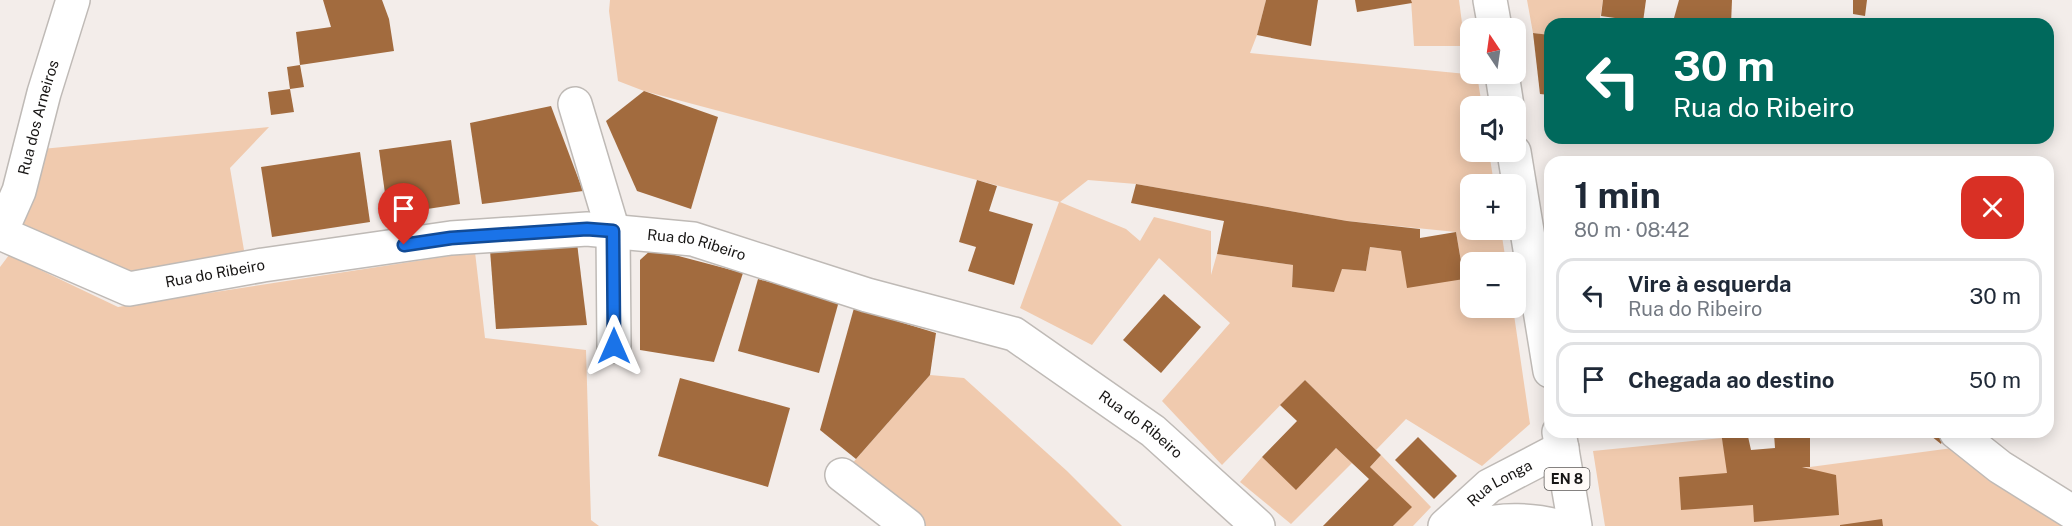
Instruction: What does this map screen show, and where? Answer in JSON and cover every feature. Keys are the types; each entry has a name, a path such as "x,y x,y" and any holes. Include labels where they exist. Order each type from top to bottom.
{"street":[{"name":"Rua dos Arneiros","path":"0,233 19,191 44,93 73,0"},
{"path":"1490,0 1493,18"},
{"path":"575,104 613,231 614,346"},
{"path":"1516,162 1541,262 1544,298"},
{"name":"Rua do Ribeiro","path":"0,233 129,289 263,265 451,238 587,229 693,239 867,295 1014,334 1153,431 1258,526"},
{"path":"1964,438 2000,467 2072,512"},
{"name":"Rua Longa","path":"1445,526 1489,486 1561,440"},
{"name":"EN 8","path":"1561,440 1575,526"},
{"path":"842,475 908,526"},
{"path":"1478,526 1495,520 1557,526"}],"shaded area":[{"path":"610,0 1266,0 1250,53 1460,73 1460,84 1478,84 1480,96 1460,96 1460,162 1491,162 1492,174 1460,174 1460,240 1503,240 1504,252 1460,252 1460,255 1456,232 1347,221 1136,184 1088,180 1060,202 1126,229 1140,241 1154,217 1211,231 1211,275 1217,254 1293,265 1292,286 1342,269 1366,271 1370,247 1401,251 1460,276 1460,318 1514,318 1530,424 1482,466 1406,419 1376,450 1305,380 1222,465 1162,401 1230,323 1159,258 1092,345 1020,308 1059,202 644,91 618,81 609,11"},
{"path":"1411,0 1459,0 1461,18 1460,46 1414,46"},
{"path":"1527,0 1603,0 1600,18 1544,18 1544,34 1533,33"},
{"path":"269,127 230,168 245,256 135,277 20,226 42,149"},
{"path":"475,252 485,338 586,350 591,520 599,526 0,526 0,267 9,255 118,307"},
{"path":"930,375 964,378 1067,471 1122,526 908,526 842,475"},
{"path":"1722,438 1728,472 1810,467 1960,447 2072,526 1605,526 1593,451"},
{"path":"1336,448 1352,463 1291,524 1240,482 1262,457 1296,489"},
{"path":"1381,455 1431,507 1413,526 1393,526 1411,507 1370,467"}],"building":[{"path":"323,0 382,0 389,19 394,51 300,65 296,32 331,27"},
{"path":"1266,0 1318,0 1311,46 1257,35"},
{"path":"1355,0 1411,0 1412,3 1357,12"},
{"path":"1603,0 1646,0 1644,18 1601,16"},
{"path":"1679,0 1732,0 1731,18 1674,18"},
{"path":"1853,0 1867,0 1865,16 1853,14"},
{"path":"1533,33 1544,34 1544,94 1540,94"},
{"path":"300,65 304,87 290,89 287,67"},
{"path":"290,89 294,112 271,115 268,92"},
{"path":"644,91 718,117 691,209 637,191 606,121"},
{"path":"551,106 583,191 482,204 470,123"},
{"path":"451,140 460,204 388,215 379,150"},
{"path":"360,152 370,222 272,237 261,167"},
{"path":"977,180 997,186 989,211 1033,224 1014,285 968,271 976,247 959,242"},
{"path":"1136,184 1347,221 1420,229 1420,238 1456,232 1460,256 1460,280 1407,288 1401,251 1370,247 1366,271 1342,269 1334,292 1292,287 1293,265 1217,254 1224,221 1131,203"},
{"path":"577,243 587,325 496,329 490,250"},
{"path":"652,249 743,273 714,362 640,350 640,260"},
{"path":"758,279 839,301 819,373 738,351"},
{"path":"1164,294 1201,327 1161,373 1123,340"},
{"path":"854,308 936,333 930,375 856,459 820,430"},
{"path":"680,378 790,408 768,487 658,456"},
{"path":"1305,380 1381,455 1370,467 1412,507 1393,526 1323,526 1369,479 1336,448 1296,490 1262,457 1297,421 1280,405"},
{"path":"1418,437 1457,476 1434,499 1395,460"},
{"path":"1722,438 1748,438 1751,450 1775,448 1774,438 1810,438 1810,467 1802,467 1836,475 1839,515 1754,522 1753,505 1681,510 1679,477 1727,473"},
{"path":"1934,438 1943,438 1941,444"},
{"path":"1882,519 1883,526 1840,526 1840,525"}],"route":[{"path":"404,245 451,238 587,229 613,231 614,346"}]}
